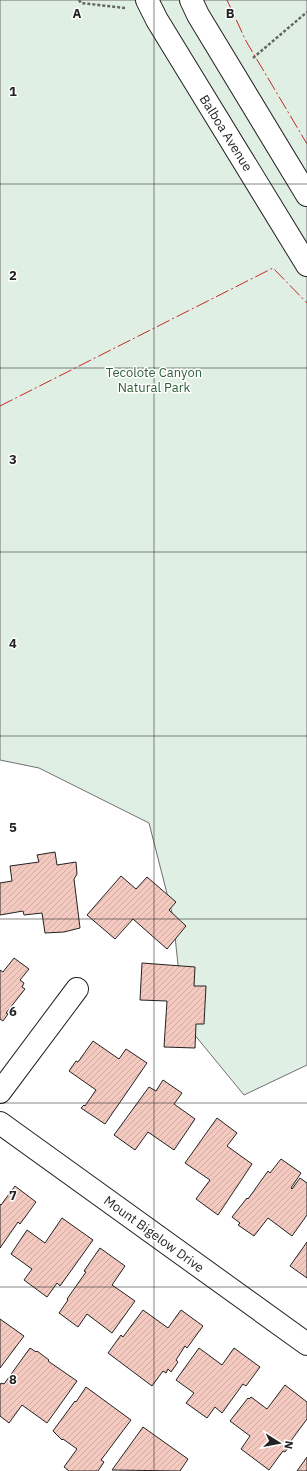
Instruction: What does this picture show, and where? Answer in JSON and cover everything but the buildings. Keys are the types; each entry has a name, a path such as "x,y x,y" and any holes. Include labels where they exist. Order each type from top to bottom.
{"main road":[{"path":"191,0 198,15 307,195"},
{"name":"Balboa Avenue","path":"150,6 307,265"},
{"path":"0,1092 77,989"},
{"name":"Mount Bigelow Drive","path":"0,1123 307,1344"}],"path":[{"path":"79,0 81,3 121,7 150,6"},
{"path":"234,74 307,12"}],"green space":[{"name":"Tecolote Canyon Natural Park","path":"0,0 307,0 307,1065 244,1095 184,1022 173,917 149,823 39,768 0,760"}],"power":[{"path":"227,0 246,41 307,144"},
{"path":"0,406 273,268 307,303"}]}
